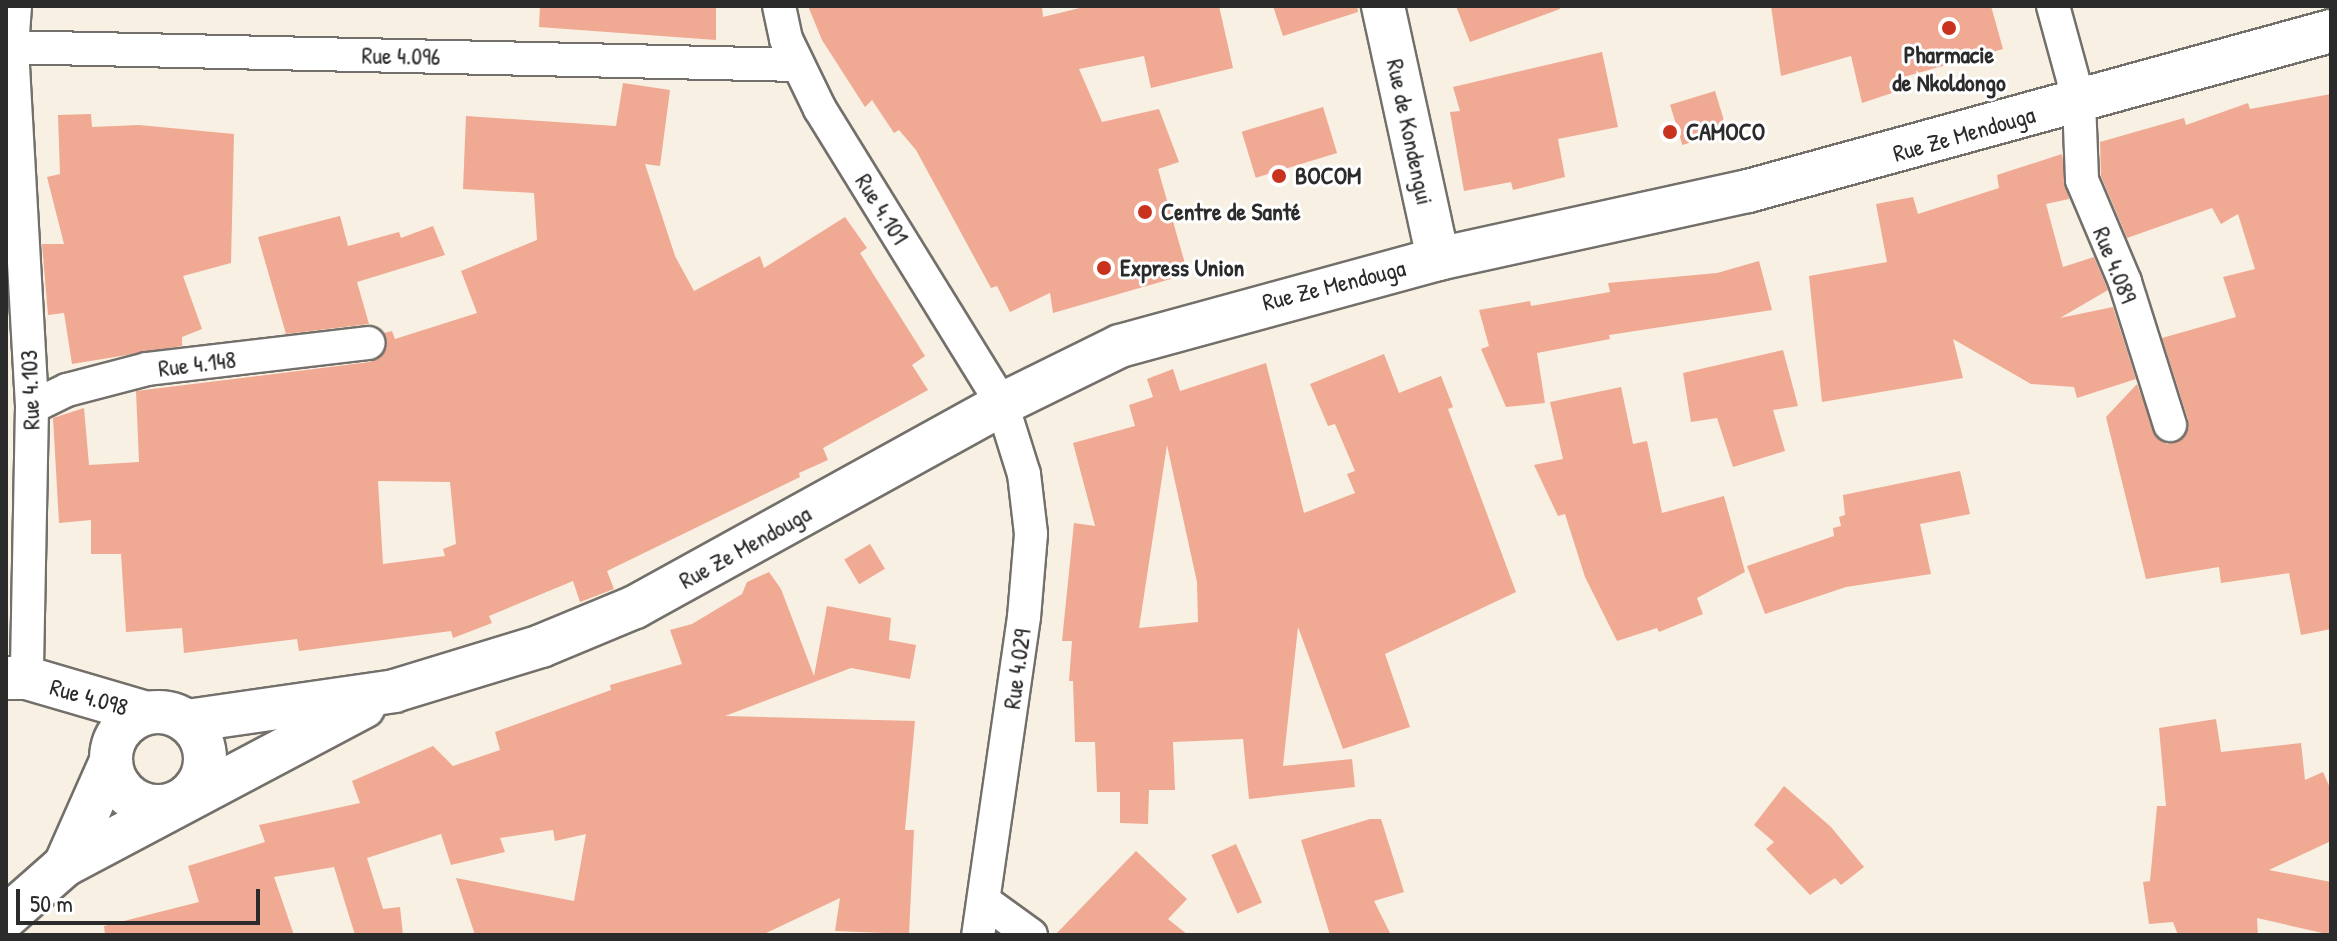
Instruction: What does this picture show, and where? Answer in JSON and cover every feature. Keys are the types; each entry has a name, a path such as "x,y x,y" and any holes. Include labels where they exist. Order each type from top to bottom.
{"main road":[{"name":"Rue de Kondengui","path":"1383,6 1438,259"},
{"name":"Rue Ze Mendouga","path":"187,721 394,691 541,646 635,607 1002,404 1120,346 1275,299 1438,259 1748,191 2331,31"},
{"name":"Rue 4.098","path":"21,679 147,713"},
{"name":"Rue 4.098","path":"21,679 113,750"},
{"name":"Rue Ze Mendouga","path":"6,917 65,865 184,799 394,691"},
{"path":"161,711 187,721 204,746 206,761 203,775 184,799 152,806 137,801 123,791 113,750 123,727 147,713 161,711"},
{"name":"Rue Ze Mendouga","path":"65,865 113,750"}],"street":[{"name":"Rue 4.103","path":"15,6 9,48 32,407 21,679"},
{"name":"Rue 4.101","path":"779,6 797,65 1002,404"},
{"name":"Rue 4.089","path":"2053,6 2079,101 2082,180 2125,282 2170,425"},
{"name":"Rue 4.096","path":"9,48 797,65"},
{"name":"Rue 4.148","path":"32,407 67,390 147,369 368,343"},
{"name":"Rue 4.029","path":"978,935 1031,534 1024,474 1002,404"},
{"path":"984,901 1031,935"}],"building":[{"path":"540,6 716,6 716,40 539,27"},
{"path":"808,6 1042,6 1043,17 1088,6 1219,6 1233,68 1151,88 1144,56 1079,69 1102,122 1159,109 1179,162 1158,169 1188,274 1053,313 1050,293 1010,312 997,286 991,288 916,150 899,130 894,133 872,100 865,107 822,40"},
{"path":"1273,6 1357,6 1358,12 1283,36"},
{"path":"1456,6 1559,6 1560,9 1470,42"},
{"path":"1771,6 1991,6 2003,49 1893,80 1895,92 1862,103 1851,56 1781,76"},
{"path":"1602,52 1618,127 1558,139 1565,177 1513,190 1511,182 1464,191 1450,112 1460,111 1453,87"},
{"path":"623,83 670,90 660,166 645,164 675,256 694,291 760,256 764,268 845,217 867,248 860,253 925,356 912,365 928,390 823,448 828,460 799,473 800,477 607,571 614,589 580,602 573,581 489,616 492,623 453,638 451,631 299,651 297,639 184,653 182,628 126,632 121,554 91,554 91,520 59,523 53,418 84,408 89,465 139,462 136,391 370,362 385,351 384,333 392,331 395,339 477,313 461,271 537,240 534,193 463,189 466,116 616,126","holes":["378,481 450,482 456,544 443,549 445,556 383,564"]},
{"path":"1715,91 1727,131 1682,145 1670,105"},
{"path":"2331,94 2331,629 2301,635 2289,573 2221,583 2219,567 2146,579 2106,417 2137,384 2157,438 2167,444 2183,438 2188,419 2162,338 2236,317 2223,277 2255,269 2238,214 2221,224 2212,208 2127,238 2101,176 2100,142 2184,118 2186,125 2248,103 2250,109"},
{"path":"1323,107 1337,153 1256,178 1242,132"},
{"path":"91,114 92,127 139,125 234,134 231,263 183,276 202,329 182,337 182,346 72,364 64,313 48,315 42,244 64,244 47,177 60,174 58,115"},
{"path":"2062,154 2069,199 2046,204 2063,267 2094,257 2108,290 2060,318 2113,307 2136,379 2077,398 2074,387 2031,384 1953,339 1963,378 1822,402 1809,276 1887,262 1876,204 1913,197 1918,214 1999,188 1997,175"},
{"path":"340,216 348,246 399,232 401,238 433,226 445,255 357,282 369,324 286,334 258,237"},
{"path":"1759,261 1772,310 1609,335 1610,339 1537,353 1545,403 1506,407 1481,349 1489,346 1479,310 1530,301 1531,306 1610,292 1608,283 1717,273"},
{"path":"1783,350 1798,406 1773,410 1785,451 1733,467 1717,418 1691,422 1683,373"},
{"path":"1384,354 1399,393 1441,376 1453,407 1448,409 1516,592 1385,654 1410,727 1343,749 1298,627 1283,766 1352,759 1355,787 1249,799 1243,739 1173,742 1175,790 1149,790 1148,824 1120,823 1120,792 1097,792 1095,742 1075,742 1073,681 1069,681 1072,641 1062,641 1074,523 1095,526 1073,443 1135,426 1129,405 1153,397 1147,379 1173,369 1180,391 1266,363 1304,513 1355,493 1347,474 1355,471 1335,424 1328,426 1310,384","holes":["1167,445 1197,582 1198,622 1139,628"]},
{"path":"1621,387 1633,444 1647,441 1662,513 1724,496 1745,572 1697,598 1703,614 1659,632 1657,628 1617,641 1585,577 1565,514 1558,516 1534,465 1563,459 1550,402"},
{"path":"1960,471 1970,514 1920,524 1931,574 1846,587 1765,614 1747,566 1834,536 1833,528 1841,526 1839,517 1845,515 1843,495"},
{"path":"870,544 885,569 859,584 844,559"},
{"path":"769,572 781,589 814,676 827,606 891,618 889,640 916,645 910,679 851,668 725,716 915,721 905,830 914,830 909,934 835,931 840,898 762,935 475,935 456,878 574,901 586,834 555,841 553,830 500,838 505,852 451,865 441,834 367,858 383,909 400,907 403,935 355,935 334,867 274,877 294,935 105,935 104,926 199,902 188,866 265,842 259,825 360,803 352,781 433,746 453,766 500,750 495,732 611,690 610,685 682,664 670,630 692,624 742,594 747,582"},
{"path":"2216,719 2221,752 2301,743 2305,780 2323,772 2331,790 2331,841 2269,870 2331,882 2331,935 2257,918 2258,935 2178,935 2173,922 2149,924 2143,882 2150,881 2157,806 2166,806 2159,728"},
{"path":"1784,786 1831,827 1864,867 1841,885 1835,878 1810,895 1766,849 1774,842 1754,825"},
{"path":"1370,819 1381,819 1404,892 1374,901 1391,935 1330,935 1301,840"},
{"path":"1236,844 1262,902 1237,913 1211,855"},
{"path":"1136,851 1187,899 1168,919 1188,935 1055,935"}],"place":[{"name":"Pharmacie de Nkoldongo","path":"1949,28"},
{"name":"CAMOCO","path":"1670,132"},
{"name":"BOCOM","path":"1279,176"},
{"name":"Centre de Santé","path":"1145,212"},
{"name":"Express Union","path":"1104,268"}]}
